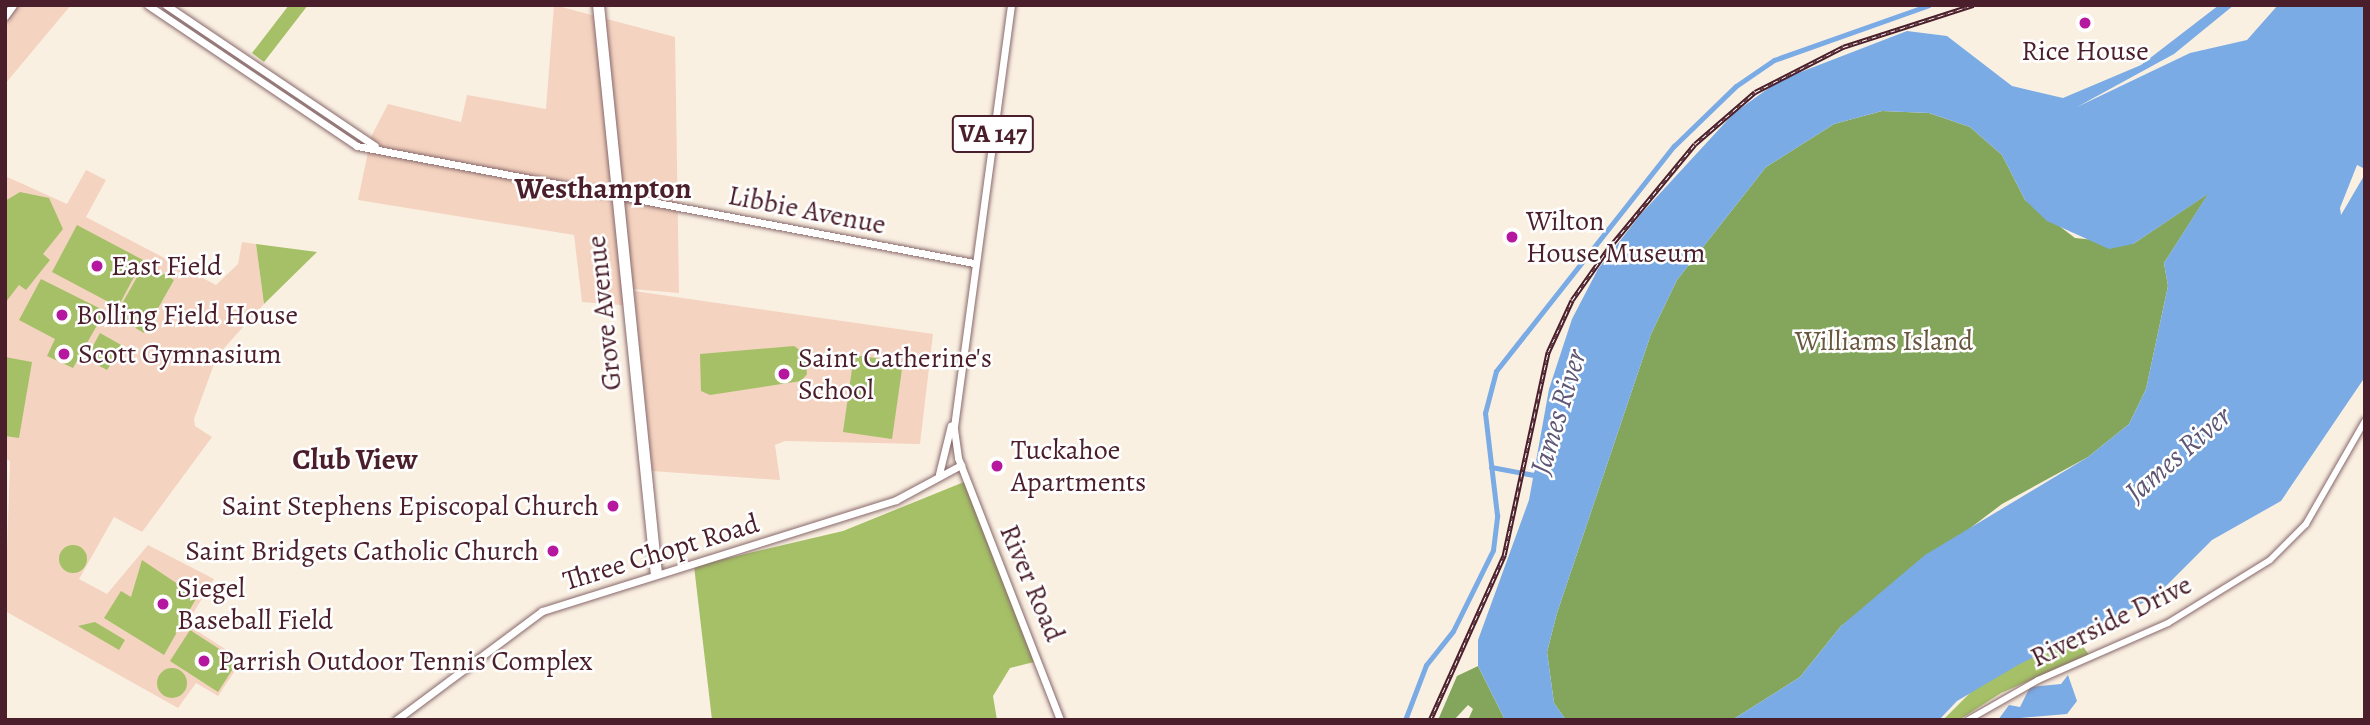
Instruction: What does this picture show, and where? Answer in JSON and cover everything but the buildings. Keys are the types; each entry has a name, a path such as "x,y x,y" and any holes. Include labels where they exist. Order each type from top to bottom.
{"main road":[{"path":"5,16 13,5"},
{"name":"Libbie Avenue","path":"148,5 336,135 385,150 974,263"},
{"name":"Libbie Avenue","path":"166,5 348,133 385,150"},
{"name":"VA 147","path":"961,465 953,418 1011,5"},
{"path":"938,476 953,418"},
{"name":"Three Chopt Road","path":"396,720 534,615 896,500 961,465"},
{"name":"River Road","path":"961,465 1060,720"}],"street":[{"name":"Grove Avenue","path":"596,5 656,575"},
{"name":"Grove Avenue","path":"601,5 616,194"},
{"name":"Riverside Drive","path":"1968,720 2038,680 2168,623 2270,560 2306,524 2365,421"}],"shaded area":[{"path":"15,5 71,5 5,84 5,20"},
{"path":"554,5 675,37 679,293 632,289 634,306 582,302 574,235 358,200 371,137 388,104 461,122 467,95 546,109"},
{"path":"86,170 106,180 86,217 216,285 238,264 242,242 256,244 264,304 217,356 194,419 195,426 212,437 142,532 114,517 79,579 107,594 148,545 214,579 189,620 191,627 242,660 218,696 196,683 178,708 5,611 10,461 5,458 5,176 67,204"},
{"name":"Saint Catherine's School","path":"634,291 933,334 920,444 785,441 775,445 780,480 652,471"}],"green space":[{"path":"289,5 308,5 264,62 252,53"},
{"name":"Williams Island","path":"1882,111 1929,113 1970,127 2002,155 2025,200 2075,238 2133,244 2209,193 2164,263 2168,286 2146,389 2129,424 2088,457 2002,504 1841,626 1800,677 1732,720 1566,720 1554,703 1547,652 1557,613 1651,334 1677,280 1766,167 1834,124"},
{"path":"20,192 49,198 63,229 43,254 50,260 26,290 19,285 5,303 5,201"},
{"name":"East Field","path":"77,225 143,260 118,307 52,272"},
{"path":"256,244 317,252 264,304"},
{"path":"145,263 174,280 144,333 115,316"},
{"name":"Bolling Field House","path":"41,279 105,311 73,368 47,356 55,339 19,320"},
{"path":"100,333 123,346 107,370 86,359"},
{"path":"794,346 805,354 807,374 801,381 710,395 701,391 700,354"},
{"path":"854,355 903,362 892,439 843,432"},
{"path":"5,357 32,362 19,438 5,436"},
{"path":"964,482 1034,662 1010,668 993,696 997,720 712,720 694,566 843,531"},
{"path":"73,545 83,549 87,559 83,569 73,573 63,569 59,559 63,549"},
{"name":"Siegel Baseball Field","path":"142,560 197,597 164,655 104,618 121,591 131,597"},
{"path":"95,622 125,640 119,650 78,626"},
{"name":"Parrish Outdoor Tennis Complex","path":"190,630 238,661 218,692 170,661"},
{"path":"2073,632 2089,655 2001,693 1959,720 1943,720 1975,688"},
{"path":"1478,666 1505,720 1468,720 1473,709 1468,705 1454,720 1438,720 1457,676"},
{"name":"Parrish Outdoor Tennis Complex","path":"172,668 183,672 187,683 183,694 172,698 161,694 157,683 161,672"}],"water":[{"name":"James River","path":"2219,5 2234,5 2174,54 2077,107 2190,53 2247,40 2278,5 2365,5 2365,169 2357,165 2340,208 2341,215 2365,174 2365,377 2281,501 2212,540 2155,597 2018,665 1957,701 1939,720 1732,720 1800,677 1841,626 1925,555 2088,457 2129,424 2146,389 2168,286 2164,263 2208,194 2133,244 2109,249 2047,221 2025,200 2002,155 1970,127 1929,113 1882,111 1834,124 1766,167 1677,280 1651,334 1557,613 1547,652 1554,703 1566,720 1505,720 1478,666 1478,640 1529,500 1549,389 1572,319 1598,269 1640,215 1734,113 1780,80 1907,31 1947,36 2012,86 2063,98 2141,65"},
{"path":"2068,675 2077,701 2067,714 1998,720 2009,705 2020,707 2030,687 2061,684"}],"waterway":[{"path":"1405,720 1426,665 1453,631 1493,550 1497,515 1485,413 1496,371 1674,146 1736,86 1774,60 1929,5"},
{"name":"James River","path":"1491,467 1539,476"}],"railway":[{"path":"1430,720 1504,555 1548,352 1572,300 1608,249 1695,144 1755,92 1843,47 1973,5"}],"place":[{"name":"Rice House","path":"2085,23"},
{"name":"Wilton House Museum","path":"1512,237"},
{"name":"East Field","path":"97,266"},
{"name":"Bolling Field House","path":"62,315"},
{"name":"Scott Gymnasium","path":"64,354"},
{"name":"Saint Catherine's School","path":"784,374"},
{"name":"Tuckahoe Apartments","path":"997,466"},
{"name":"Saint Stephens Episcopal Church","path":"613,506"},
{"name":"Saint Bridgets Catholic Church","path":"553,551"},
{"name":"Siegel Baseball Field","path":"163,604"},
{"name":"Parrish Outdoor Tennis Complex","path":"204,661"}],"district":[{"name":"Westhampton","path":"603,188"},
{"name":"Club View","path":"355,459"}]}
